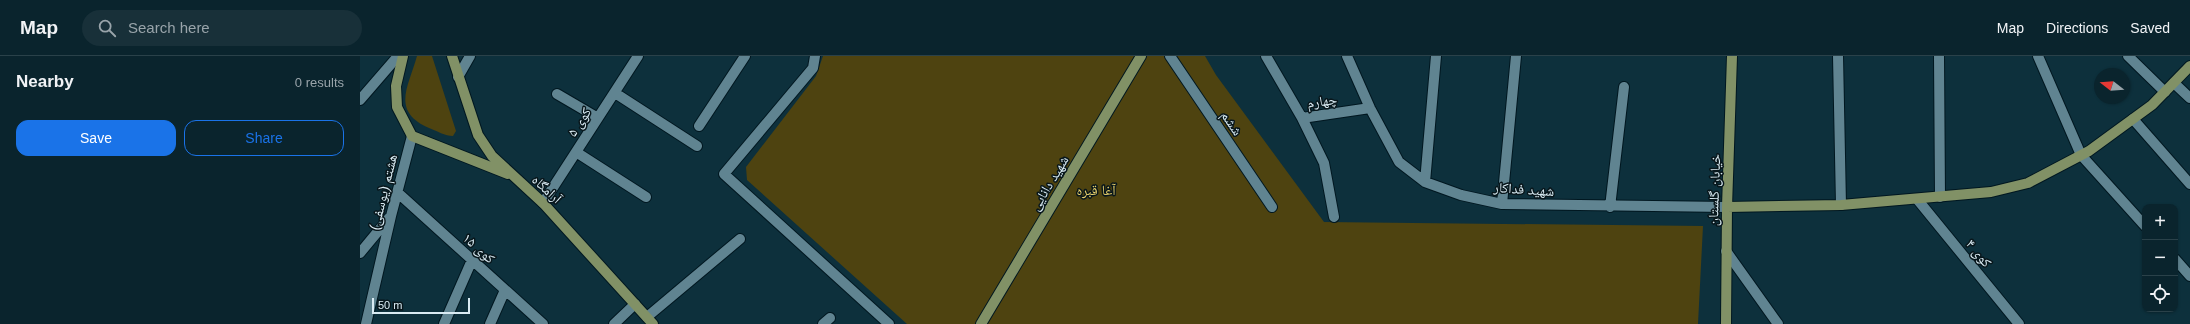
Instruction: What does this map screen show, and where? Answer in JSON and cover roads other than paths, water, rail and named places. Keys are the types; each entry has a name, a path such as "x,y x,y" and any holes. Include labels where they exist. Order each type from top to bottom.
{"street":[{"path":"360,100 398,56"},
{"path":"403,56 396,86 397,107 412,136 512,176"},
{"name":"آرامگاه","path":"452,56 478,135 492,156 512,176 543,202 650,320"},
{"path":"458,77 470,56"},
{"name":"کوی ۵","path":"543,202 638,56"},
{"path":"699,126 745,56"},
{"path":"815,56 813,68 724,174 889,324"},
{"name":"شهید دانایی","path":"980,324 1141,56"},
{"name":"ششم","path":"1170,56 1272,207"},
{"name":"چهارم","path":"1266,56 1302,118 1370,108"},
{"name":"شهید فداکار","path":"1347,56 1370,108 1399,162 1425,182 1461,195 1502,204 1610,207 1727,207"},
{"path":"1425,182 1436,56"},
{"path":"1502,204 1516,56"},
{"name":"خیابان گلستان","path":"1726,324 1726,251 1732,56"},
{"path":"1838,56 1840,205"},
{"path":"1939,56 1940,197"},
{"path":"2038,56 2081,155 2142,223"},
{"path":"2128,56 2165,92"},
{"path":"1727,207 1840,205 1917,199 1991,192 2028,183 2081,155 2133,119 2152,105 2190,66"},
{"path":"2174,83 2190,98"},
{"path":"1610,207 1624,87"},
{"path":"615,93 697,146"},
{"path":"557,94 598,118"},
{"path":"1302,118 1324,163 1334,217"},
{"path":"2133,119 2190,184"},
{"name":"هشتم (یوسفی)","path":"366,324 391,216 412,136"},
{"path":"576,152 646,197"},
{"name":"کوی ۱۵","path":"397,192 542,324"},
{"name":"کوی ۴","path":"1917,199 2019,324"},
{"path":"360,253 391,216"},
{"path":"650,320 740,239"},
{"path":"1726,251 1778,324"},
{"path":"444,324 472,260"},
{"path":"2178,262 2190,276"},
{"path":"490,324 505,290"},
{"path":"614,324 635,304"}],"park label":[{"name":"آغا قبره","path":"1096,190"}]}
